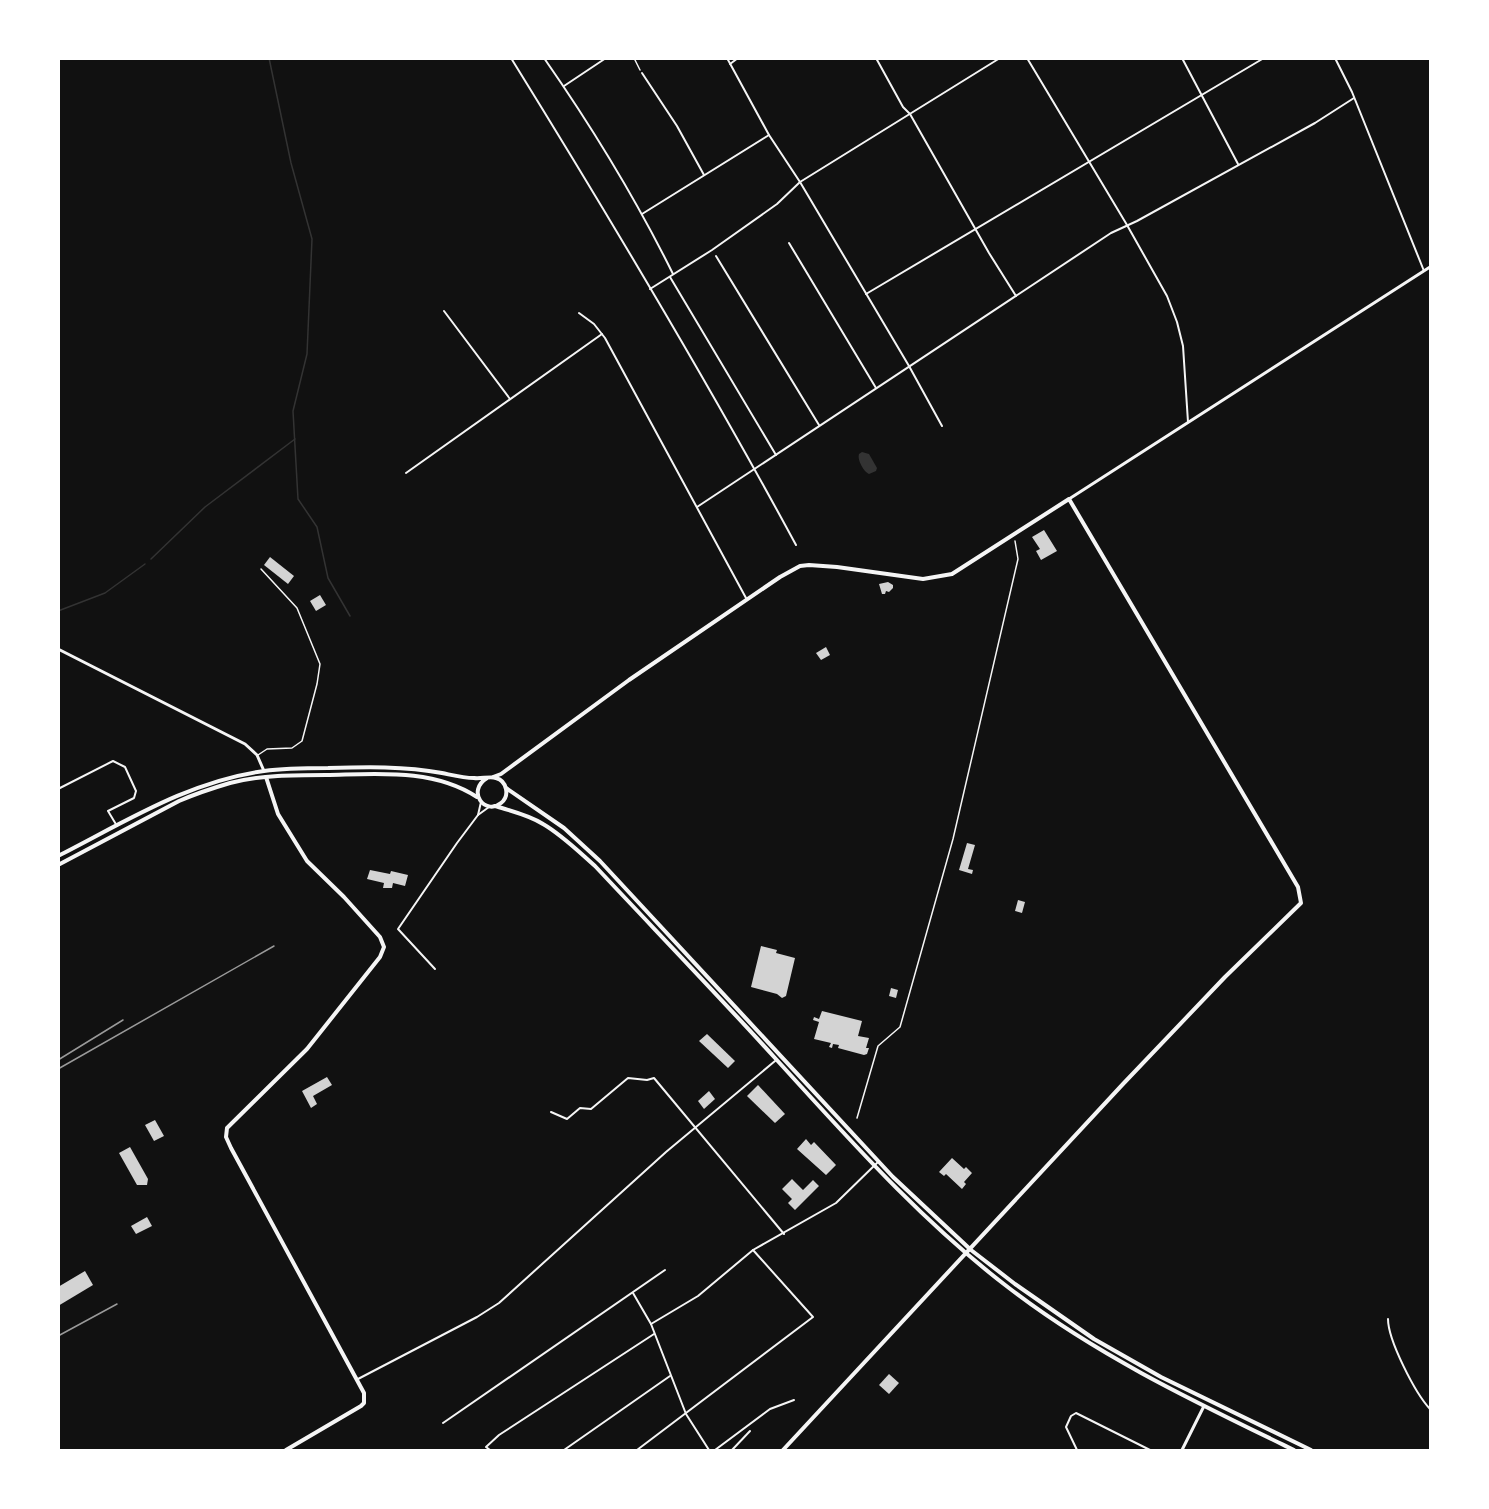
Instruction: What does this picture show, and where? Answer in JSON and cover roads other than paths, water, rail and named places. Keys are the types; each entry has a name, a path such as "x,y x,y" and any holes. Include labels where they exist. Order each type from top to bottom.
{"main road":[{"path":"480,800 479,784 501,774 629,680 747,599 800,566 808,565 923,579 945,576 952,574 1069,499 1298,886 1301,903 1293,912 1214,989 783,1450"},
{"path":"58,856 183,792 227,777 264,771 394,767 472,778 496,778 564,828 600,861 879,1161 971,1250 1023,1290 1094,1339 1161,1377 1311,1450"},
{"path":"264,771 278,814 307,861 380,937 384,947 380,957 354,992 307,1049 227,1128 226,1137 357,1379 364,1398 362,1407 286,1450"},
{"path":"492,806 503,801 507,793 501,774"},
{"path":"58,866 179,801 231,783 266,777 410,776 455,785 492,806 529,817 560,835 595,866 908,1202 966,1254 1026,1301 1090,1345 1130,1369 1294,1450"}],"street":[{"path":"511,58 650,289 796,545"},
{"path":"544,58 564,86 642,214 673,274"},
{"path":"564,86 606,58"},
{"path":"727,58 769,135 800,182 942,426"},
{"path":"729,63 738,58"},
{"path":"876,58 1016,296"},
{"path":"650,289 712,250 777,204 800,182 1000,58"},
{"path":"1027,58 1167,296 1183,346 1188,423"},
{"path":"1182,58 1238,164"},
{"path":"866,294 1264,58"},
{"path":"1335,58 1354,98 1424,271"},
{"path":"642,73 682,134 704,175"},
{"path":"697,507 1111,233 1315,123 1354,98"},
{"path":"642,214 769,135"},
{"path":"789,243 876,388"},
{"path":"716,256 820,426"},
{"path":"1069,499 1431,267"},
{"path":"669,277 776,455"},
{"path":"444,311 510,399"},
{"path":"579,313 594,324 602,334 747,599"},
{"path":"406,473 602,334"},
{"path":"857,1118 878,1046 900,1027 946,865 1018,559 1015,541"},
{"path":"257,755 267,749 292,748 302,741 320,664 297,608 261,569"},
{"path":"58,649 252,749 264,771"},
{"path":"58,789 113,761 125,767 136,791 134,798 108,811 117,826"},
{"path":"478,815 480,800"},
{"path":"435,969 399,929 478,815 492,806"},
{"path":"357,1379 477,1317 499,1303 696,1128 781,1056"},
{"path":"551,1112 567,1119 580,1108 591,1109 628,1078 647,1080 654,1078 784,1234"},
{"path":"651,1324 698,1296 753,1250 838,1202 879,1161"},
{"path":"637,1450 813,1317 753,1250"},
{"path":"443,1423 665,1270"},
{"path":"633,1293 651,1324 686,1414 709,1450"},
{"path":"1388,1319 1388,1330 1414,1385 1431,1409"},
{"path":"490,1450 486,1447 499,1435 654,1334"},
{"path":"564,1450 670,1376"},
{"path":"716,1450 770,1409 794,1400"},
{"path":"1182,1450 1204,1406"},
{"path":"1077,1450 1066,1427 1071,1416 1076,1413 1150,1450"},
{"path":"732,1450 750,1431"}],"waterway":[{"path":"269,58 291,163 312,239 307,354 293,411 298,499 317,527 328,578 350,616"},
{"path":"151,559 205,507 295,439"},
{"path":"58,611 105,593 145,564"}],"railway":[{"path":"58,1069 274,946"},
{"path":"58,1060 123,1020"},
{"path":"58,1336 117,1304"}]}
